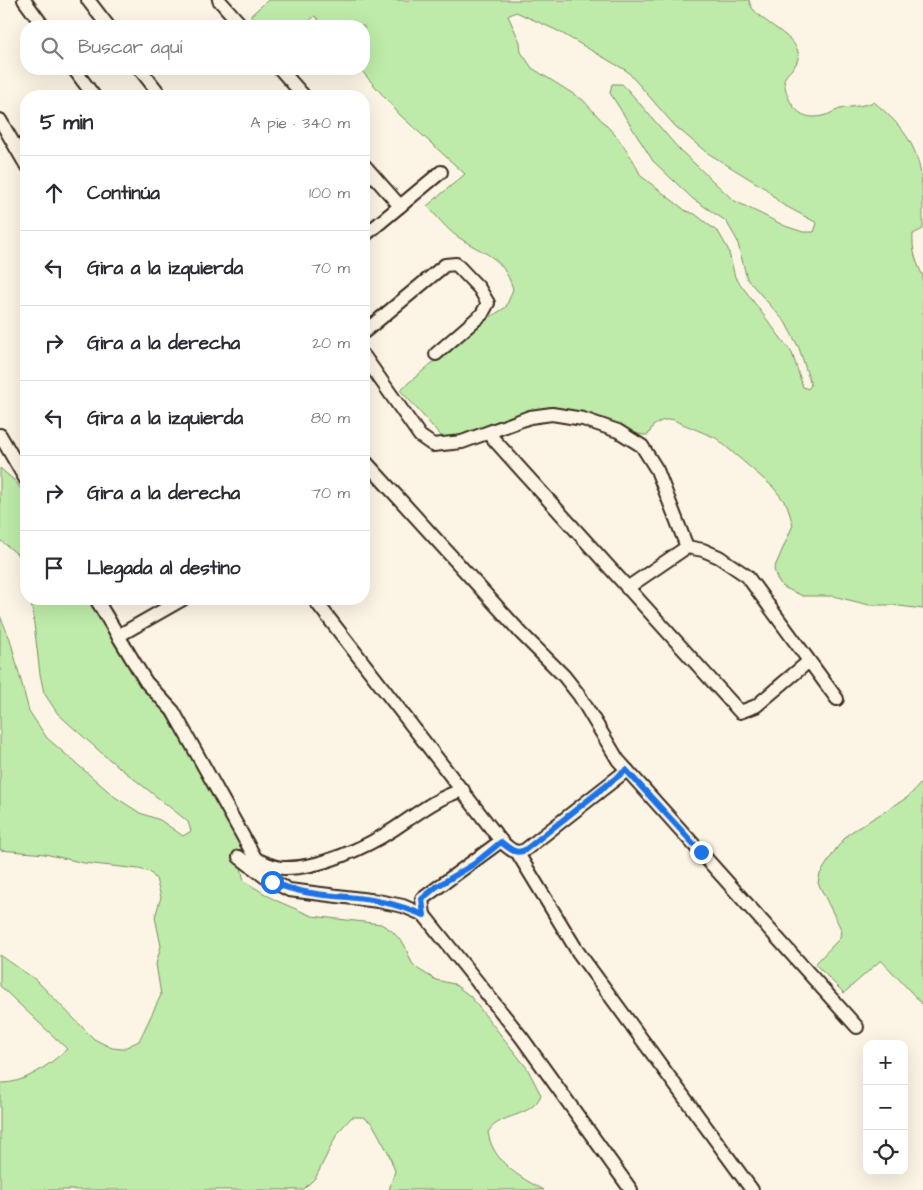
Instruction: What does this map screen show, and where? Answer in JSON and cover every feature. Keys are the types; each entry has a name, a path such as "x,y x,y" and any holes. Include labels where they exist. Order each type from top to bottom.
{"street":[{"path":"24,0 39,20"},
{"path":"88,0 103,20"},
{"path":"219,0 237,20"},
{"path":"78,75 90,90"},
{"path":"145,75 156,90"},
{"path":"285,75 299,90"},
{"path":"0,120 20,155"},
{"path":"370,171 400,206"},
{"path":"370,231 441,172"},
{"path":"370,327 445,265 456,264 479,288 488,303 482,314 436,354"},
{"path":"370,365 420,436 433,445 462,442 530,417 552,414 583,419 618,431 642,446 657,470 687,547"},
{"path":"488,433 740,712 756,706 808,662"},
{"path":"0,435 20,470"},
{"path":"370,469 522,634 564,676 626,770 857,1028"},
{"path":"627,588 687,547 703,550 719,557 747,576 808,662 837,699"},
{"path":"100,605 146,682 173,711 258,860 264,877"},
{"path":"118,636 172,605"},
{"path":"319,605 463,790 501,842 516,852 578,952 752,1190"},
{"path":"516,852 525,850 626,770"},
{"path":"258,860 281,868 300,867 342,855 393,830 444,796 463,790"},
{"path":"424,915 422,903 429,892 474,864 501,842"},
{"path":"239,857 264,877 289,890 378,901 403,906 424,915 522,1038 631,1190"}],"green space":[{"path":"268,0 749,0 752,8 760,16 789,38 795,46 798,54 796,64 784,79 787,94 794,108 806,116 813,117 874,102 902,130 911,144 917,157 922,188 923,229 913,234 913,246 918,266 923,276 923,609 892,605 869,605 833,596 803,596 783,587 777,579 774,569 793,525 787,505 773,487 716,438 671,419 661,421 653,426 648,435 643,435 598,418 557,414 453,449 400,390 475,327 506,307 513,289 509,277 498,262 454,234 427,206 465,174 400,115 365,75 370,75 370,20 319,20 315,16 311,20 254,20 250,16","holes":["516,12 556,30 627,71 675,126 706,152 766,189 780,203 817,223 814,232 803,232 785,226 733,200 678,148 622,84 612,84 610,93 653,161 693,199 726,221 737,240 747,279 785,322 799,348 811,385 808,389 803,387 792,353 735,277 728,249 719,233 695,214 686,211 641,176 633,160 617,137 583,100 532,68 521,52 520,42 508,16"]},
{"path":"0,468 20,488 20,556 0,540"},
{"path":"32,605 94,605 185,744 244,847 240,863 244,881 275,900 312,916 381,924 391,930 404,944 412,963 418,969 436,980 454,984 470,996 527,1068 541,1095 530,1108 500,1121 488,1132 495,1152 501,1160 517,1174 544,1190 389,1190 395,1171 388,1152 372,1123 363,1117 352,1117 338,1132 316,1177 303,1190 0,1190 0,1083 28,1077 45,1067 67,1049 0,986 0,955 36,980 94,1039 112,1048 122,1049 139,1041 161,995 156,964 161,946 155,917 161,897 156,879 150,872 84,863 45,854 0,850 0,616 10,639 29,711 47,738 115,797 140,813 160,820 183,836 191,831 188,822 105,756 58,714 44,693"},
{"path":"923,781 923,1005 881,960 844,993 815,964 840,938 841,929 818,883 820,874 848,834 908,797"}],"route":[{"path":"272,882 289,890 334,897 357,898 403,906 424,915 422,899 429,892 474,864 501,842 513,851 520,852 525,850 626,770 701,852"}]}
